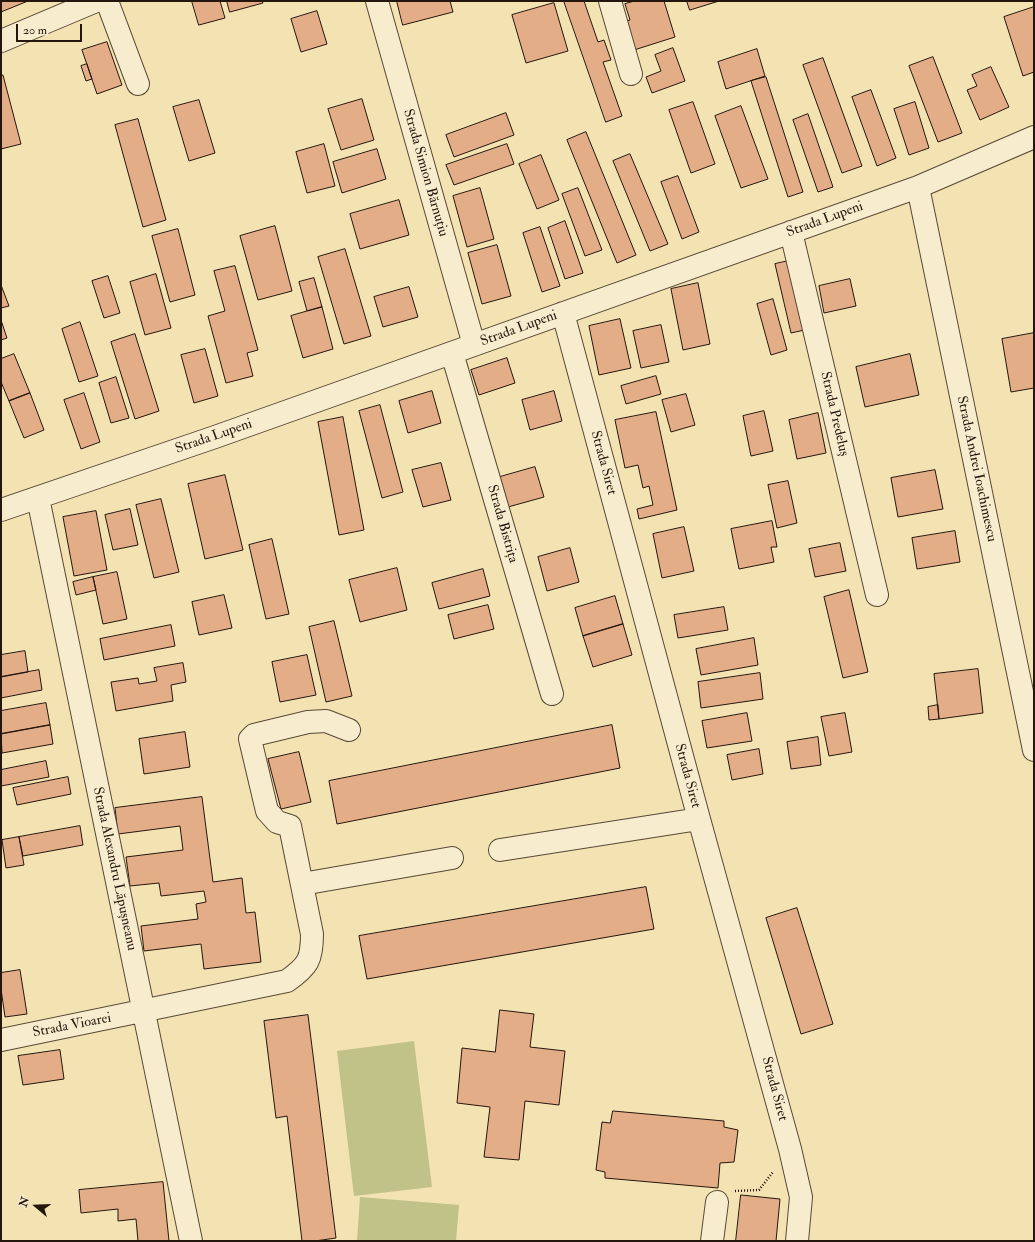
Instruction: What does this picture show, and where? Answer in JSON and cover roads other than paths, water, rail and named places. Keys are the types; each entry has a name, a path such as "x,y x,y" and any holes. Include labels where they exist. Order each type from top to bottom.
{"street":[{"path":"1,41 96,1"},
{"path":"107,1 138,84"},
{"name":"Strada Simion Bărnuțiu","path":"377,1 474,345"},
{"path":"610,1 631,74"},
{"name":"Strada Lupeni","path":"1,510 452,353 918,187 1034,137"},
{"name":"Strada Andrei Ioachimescu","path":"918,187 1034,750"},
{"name":"Strada Predeluș","path":"791,232 877,595"},
{"name":"Strada Siret","path":"563,313 790,1150 801,1197 797,1241"},
{"name":"Strada Bistrița","path":"452,353 552,694"},
{"name":"Strada Alexandru Lăpușneanu","path":"38,498 191,1241"},
{"name":"Strada Vioarei","path":"1,1040 287,981 302,971 309,960 312,948 312,934 290,826 277,822 267,811 250,739 254,735 308,722 326,721 349,730"},
{"path":"500,850 699,819"},
{"path":"302,884 452,858"},
{"path":"712,1241 717,1202"}]}
